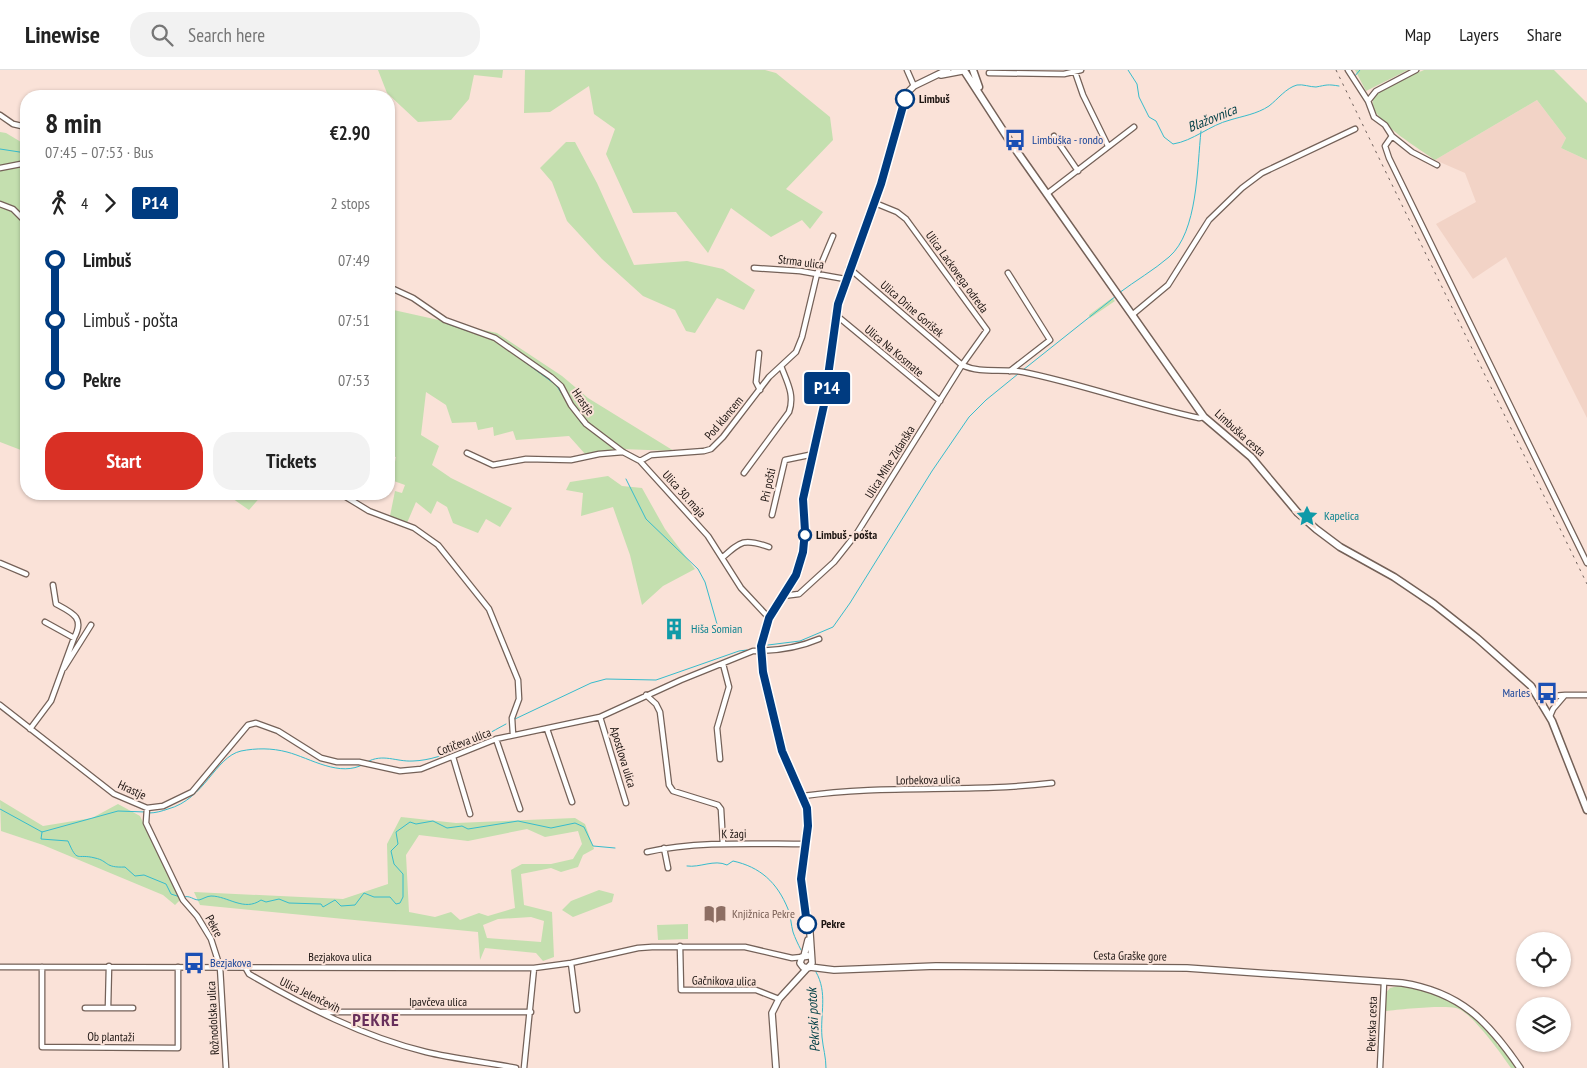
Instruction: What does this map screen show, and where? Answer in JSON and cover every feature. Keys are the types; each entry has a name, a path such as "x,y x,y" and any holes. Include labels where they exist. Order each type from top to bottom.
{"main road":[{"path":"963,71 973,70 987,104"},
{"path":"963,71 987,104"},
{"name":"Limbuška cesta","path":"987,104 1011,143 1204,416 1251,457 1298,513 1316,529 1340,547 1412,588 1453,618 1531,686 1550,716 1587,810"}],"street":[{"path":"907,70 914,86"},
{"path":"798,976 808,946 801,884 808,826 803,796 782,751 763,672 761,651 769,618 796,575 803,552 805,531 803,499 814,454 834,342 836,315 845,279 875,203 908,91 914,86 947,70"},
{"path":"989,73 1075,72 1081,70"},
{"path":"1368,101 1376,90 1416,70"},
{"path":"937,76 963,71"},
{"path":"1349,71 1357,87 1368,101 1374,118 1385,125 1392,136 1412,152 1437,165"},
{"path":"1075,72 1083,95 1108,146"},
{"path":"0,115 13,124 20,126"},
{"path":"1048,193 1134,127"},
{"path":"1132,315 1168,285 1209,220 1242,188 1262,173 1354,129"},
{"path":"1054,136 1078,171"},
{"path":"1392,136 1385,146 1389,158 1587,564"},
{"path":"0,168 20,164"},
{"name":"Ulica Lackovega odreda","path":"875,203 897,212 906,219 987,330 962,365"},
{"path":"0,204 13,209 20,216"},
{"name":"Pod klancem","path":"640,461 651,455 696,453 711,449 723,437 769,377 796,352 802,337 817,274 833,236"},
{"name":"Strma ulica","path":"754,268 817,274 845,279"},
{"name":"Ulica Drine Gorišek","path":"849,268 962,365"},
{"path":"1008,273 1050,340 1010,371"},
{"name":"Hrastje","path":"395,290 413,298 445,320 495,338 543,371 561,386 571,405 586,424 622,452"},
{"name":"Ulica Na Kosmate","path":"836,315 940,401"},
{"path":"759,353 756,382 760,390"},
{"path":"962,365 970,369 1021,372 1139,405 1198,418 1204,416"},
{"name":"Ulica Mihe Zidanška","path":"783,596 799,594 834,562 857,534 962,365"},
{"path":"744,473 789,412 792,404 792,397 781,366"},
{"path":"468,453 493,465 526,459 571,460 622,452"},
{"name":"Ulica 30. maja","path":"622,452 640,461 708,536 741,588 769,618"},
{"name":"Pri pošti","path":"772,515 785,460 814,454"},
{"path":"352,500 369,511 414,528 438,545 490,609 518,680 520,699 512,718 513,735"},
{"path":"722,558 743,541 753,541 769,546"},
{"path":"0,563 26,574"},
{"path":"30,729 51,701 80,624 72,612 56,604 53,585"},
{"path":"45,622 74,638"},
{"path":"62,671 91,625"},
{"name":"Cotičeva ulica","path":"146,811 163,806 192,792 248,725 256,723 278,731 321,758 337,762 366,763 400,772 421,769 496,739 600,716 753,651 791,648 818,639"},
{"path":"720,759 717,728 729,687 723,664"},
{"path":"646,695 656,704 660,712 669,785 673,791 718,805 721,809 723,844"},
{"path":"1550,716 1553,709 1565,695"},
{"path":"1539,697 1587,696"},
{"name":"Hrastje","path":"0,705 114,794 146,811 146,823 182,897"},
{"name":"Apostlova ulica","path":"600,716 626,803"},
{"path":"547,729 572,802"},
{"path":"496,739 520,809"},
{"path":"453,757 470,814"},
{"name":"Lorbekova ulica","path":"803,796 859,791 974,789 1052,783"},
{"name":"K žagi","path":"648,852 664,848 723,844 805,844"},
{"path":"664,848 668,868"},
{"name":"Pekre","path":"182,897 205,928 220,966"},
{"path":"776,1068 772,1013 779,999 810,964 810,933 807,926"},
{"name":"Bezjakova ulica","path":"0,967 534,968 571,963 638,948 680,946 745,947 802,960"},
{"name":"Gačnikova ulica","path":"680,946 681,990 756,990 779,999"},
{"path":"802,960 810,964"},
{"path":"802,960 810,964"},
{"path":"571,963 577,1010"},
{"name":"Cesta Graške gore","path":"810,964 825,969 980,965 1187,968 1384,982 1421,987 1447,996 1466,1007 1487,1024 1520,1068"},
{"path":"108,1008 109,966"},
{"name":"Rožnodolska ulica","path":"220,966 226,1068"},
{"name":"Ob plantaži","path":"42,967 42,1047 178,1048 178,967"},
{"name":"Ulica Jelenčevih","path":"245,967 249,974 316,1012 402,1045 428,1052 516,1068"},
{"path":"524,1068 534,968"},
{"name":"Pekrska cesta","path":"1380,1068 1384,982"},
{"path":"85,1008 132,1008"},
{"name":"Ipavčeva ulica","path":"316,1012 531,1012"}],"shaded area":[{"path":"1537,100 1566,138 1561,148 1587,160 1587,418 1506,257 1473,279 1436,224 1476,202 1465,173 1435,160"}],"green space":[{"path":"378,70 503,70 502,78 474,75 469,99 451,120 418,122 395,100 395,90 386,90"},
{"path":"525,70 765,70 776,73 830,117 833,140 786,189 823,212 810,229 802,220 771,237 731,208 708,253 676,212 633,213 606,154 615,129 594,114 589,86 550,112 524,113"},
{"path":"1355,70 1408,70 1366,91"},
{"path":"1424,70 1554,70 1587,103 1587,160 1561,148 1566,138 1537,100 1435,160 1385,123 1377,114 1373,105 1374,98 1383,88"},
{"path":"0,132 6,133 20,141 20,450 0,442"},
{"path":"566,142 575,142 597,183 634,265 687,261 723,269 755,290 744,310 717,298 695,333 686,331 675,310 643,296 602,259 567,221 552,182 540,168"},
{"path":"1112,298 1115,301 1090,318 1089,315"},
{"path":"395,310 497,333 562,376 588,398 674,451 622,449 586,455 569,436 516,440 513,431 494,436 493,427 478,430 476,422 452,423 446,405 426,392 421,435 439,446 432,465 451,478 512,508 500,527 486,519 478,533 453,523 447,507 437,501 431,514 416,502 407,523 390,516 393,500 395,500 395,491 402,493 405,485 395,481"},
{"path":"608,476 622,486 642,488 665,529 695,569 663,586 642,605 630,555 613,507 581,516 583,493 566,490 570,482"},
{"path":"235,500 258,500 249,510"},
{"path":"0,800 43,826 92,818 118,804 140,816 180,900 175,905 163,895 43,845 1,831"},
{"path":"401,817 456,823 575,818 585,824 594,849 583,855 578,867 561,872 551,868 521,874 524,905 552,912 554,957 543,961 536,953 485,948 480,960 478,932 200,905 194,892 343,899 388,884 387,844","holes":["527,829 545,837 578,831 582,844 573,859 551,864 522,864 511,870 515,908 488,916 479,913 460,920 451,912 435,917 409,912 406,855 419,835 468,841","531,917 544,921 541,942 487,938 483,925 498,919"]},
{"path":"599,890 614,894 612,902 573,917 562,910 571,901"},
{"path":"688,924 688,939 658,940 657,925"},
{"path":"1398,986 1429,992 1442,997 1465,1011 1498,1042 1497,1045 1502,1047 1517,1068 1511,1068 1486,1034 1470,1017 1456,1008 1442,1007 1386,1011 1382,1068 1385,994 1390,988"}],"waterway":[{"name":"Blažovnica","path":"1128,70 1137,84 1139,97 1149,117 1156,121 1164,137 1173,144 1188,140 1215,125 1260,111 1297,85 1316,87 1327,85 1339,86"},
{"name":"Blažovnica","path":"1354,77 1360,70"},
{"path":"1119,293 1169,257 1179,246 1191,216 1197,180 1201,131"},
{"path":"0,149 20,152"},
{"path":"1023,370 1116,296"},
{"path":"427,311 448,324 468,331"},
{"path":"510,351 556,385 582,424 615,449"},
{"path":"768,645 800,641 833,627 932,471 969,417 986,400 1018,374"},
{"path":"626,479 646,519 698,569 705,582 717,624"},
{"path":"515,719 591,683 606,679 656,680 739,651 747,650"},
{"path":"367,762 379,758 413,761 437,757 461,748 506,724"},
{"path":"149,813 181,804 201,788 224,761 241,751 252,749 281,751 335,768 355,768 364,764"},
{"path":"0,809 42,832 118,811 145,812"},
{"path":"184,897 199,900 210,896 242,904 279,899 289,903 321,904 323,907 335,900 341,906 355,905 364,893 374,897 390,897 396,904 400,903 403,897 403,874 394,864 391,851 398,844 396,832 410,822 416,824 433,821 447,828 462,826 468,829 518,821 551,828 575,823 584,827 593,846 615,848"},
{"path":"42,832 41,839 68,841 76,855 99,859 113,866 125,867 135,876 144,875 166,884 171,894 180,897"},
{"path":"687,866 712,863 727,865 733,861 751,867 766,877 784,899 793,932 801,950"},
{"name":"Pekrski potok","path":"816,972 820,980 823,996 822,1037 826,1068"}],"railway":[{"path":"1336,70 1587,584"}],"bus line":[{"name":"P14","path":"807,924 801,868 808,826 807,808 782,751 763,672 761,646 769,618 796,575 803,552 805,531 803,499 824,405 834,342 836,315 842,286 881,184 900,123 905,99"}],"place":[{"name":"Limbuš","path":"905,99"},
{"name":"Limbuška - rondo","path":"1015,140"},
{"name":"Kapelica","path":"1307,516"},
{"name":"Limbuš - pošta","path":"805,535"},
{"name":"Hiša Somian","path":"674,629"},
{"name":"Marles","path":"1547,693"},
{"name":"Knjižnica Pekre","path":"715,914"},
{"name":"Pekre","path":"807,924"},
{"name":"Bezjakova","path":"194,963"}],"district":[{"name":"PEKRE","path":"376,1020"}]}
